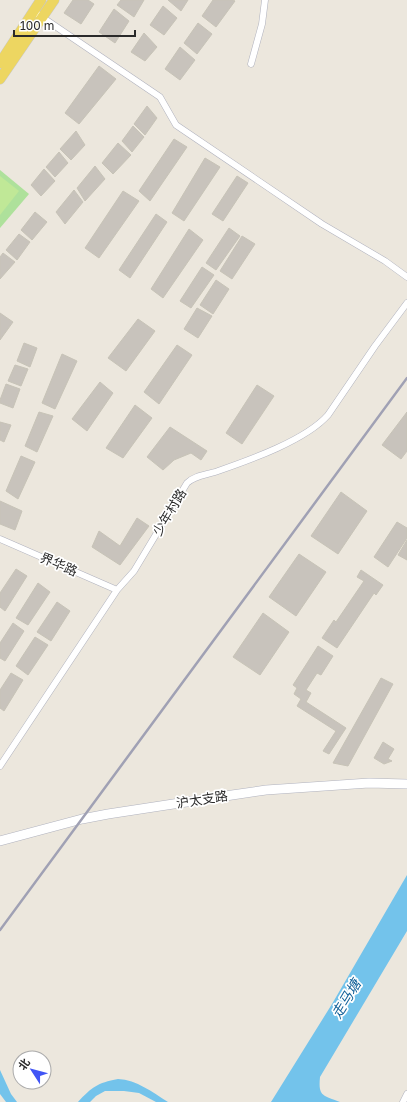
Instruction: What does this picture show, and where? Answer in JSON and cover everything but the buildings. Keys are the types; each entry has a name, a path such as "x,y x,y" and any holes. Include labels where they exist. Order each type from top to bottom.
{"main road":[{"path":"0,63 41,0"},
{"path":"0,79 54,0"}],"street":[{"path":"251,64 262,24 265,0"},
{"path":"33,11 160,98 176,125 322,224 386,262 407,277"},
{"name":"少年村路","path":"0,766 117,590 134,571 187,483 194,477 218,471 273,450 302,435 319,424 328,415 379,340 407,303"},
{"name":"界华路","path":"0,539 117,590"},
{"name":"沪太支路","path":"0,841 82,819 108,814 266,790 369,783 407,784"},
{"path":"403,1102 407,1094"}],"green space":[{"path":"0,170 29,194 0,228"},
{"path":"0,176 19,191 0,215"}],"water":[{"name":"走马塘","path":"407,875 407,931 320,1077 321,1092 326,1096 340,1102 271,1102 332,1004"},
{"path":"0,1070 11,1094 17,1102 6,1102 0,1094"},
{"path":"118,1079 138,1084 168,1102 156,1102 139,1093 105,1091 96,1096 90,1102 78,1102 95,1086"}],"railway":[{"path":"0,930 407,378"}]}
